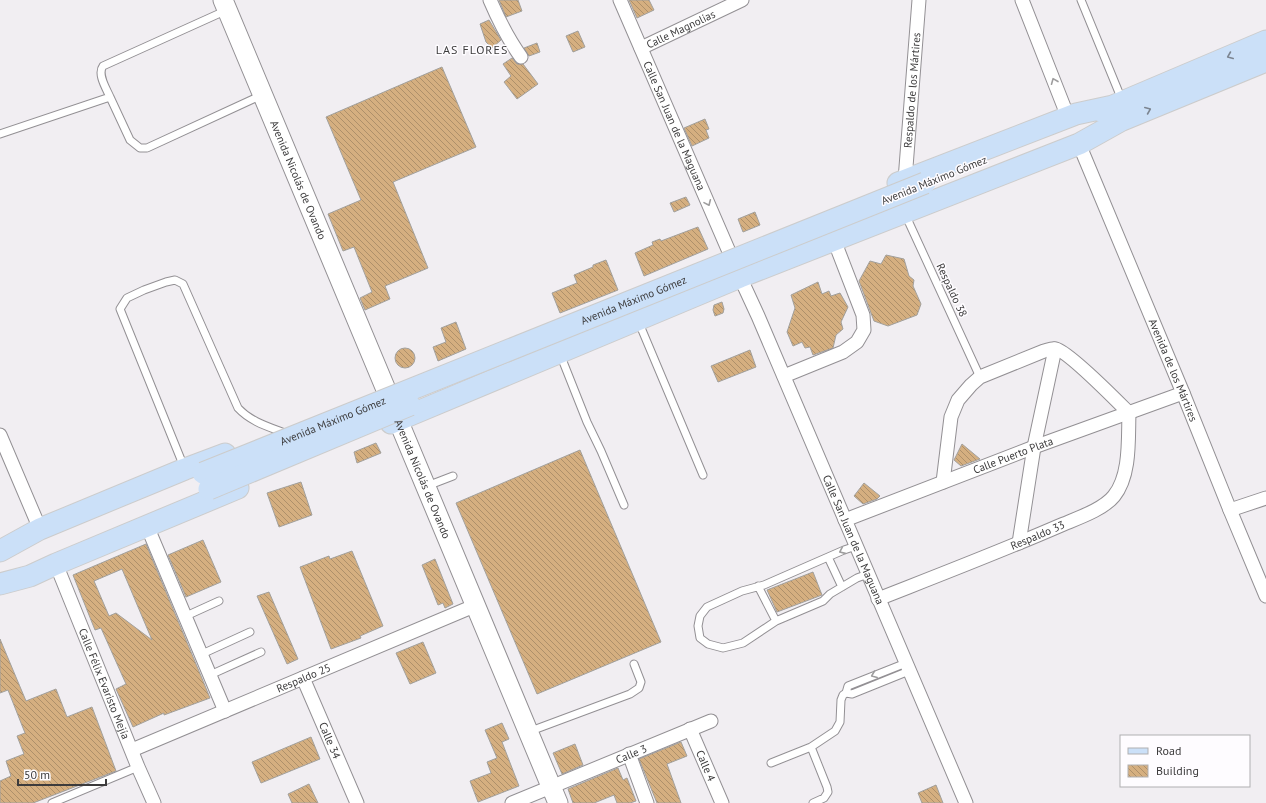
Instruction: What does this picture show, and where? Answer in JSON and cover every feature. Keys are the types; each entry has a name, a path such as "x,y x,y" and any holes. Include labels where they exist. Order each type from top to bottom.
{"main road":[{"name":"Avenida Nicolás de Ovando","path":"225,5 387,392 474,606 555,795"},
{"name":"Avenida Máximo Gómez","path":"1120,109 1266,40"},
{"name":"Avenida Máximo Gómez","path":"0,557 920,186 1120,109 1266,61"},
{"path":"0,551 40,529 199,477 282,432 387,392 729,251 920,186 1068,117 1076,114 1120,109"},
{"path":"0,584 30,576 740,277 1079,144 1120,109"},
{"name":"Avenida Máximo Gómez","path":"0,577 199,477"}],"street":[{"path":"490,0 498,20 521,57"},
{"name":"Calle San Juan de la Maguana","path":"620,0 784,376 966,803"},
{"name":"Calle Magnolias","path":"641,48 742,0"},
{"name":"Respaldo de los Mártires","path":"919,0 920,186"},
{"path":"1022,0 1068,117"},
{"name":"Avenida de los Mártires","path":"1079,144 1266,596"},
{"path":"784,376 843,352 857,342 864,330 863,315 834,240"},
{"path":"1019,543 1034,448 1055,349"},
{"path":"943,482 951,417 958,400 980,377 1044,351 1055,349 1064,353 1129,413"},
{"name":"Calle Puerto Plata","path":"845,520 1183,393"},
{"name":"Respaldo 33","path":"878,599 1019,543 1099,508 1114,496 1121,483 1126,465 1129,413"},
{"path":"0,435 40,529"},
{"path":"1230,510 1266,498"},
{"path":"147,526 225,711"},
{"name":"Calle Félix Evaristo Mejía","path":"56,564 154,803"},
{"name":"Respaldo 25","path":"132,750 474,606"},
{"name":"Calle 34","path":"303,678 357,803"},
{"name":"Calle 3","path":"512,803 555,795 629,754 711,721"},
{"name":"Calle 4","path":"690,729 722,803"},
{"path":"629,754 647,803"}],"lane":[{"path":"1081,0 1120,109"},
{"path":"225,5 104,66 101,73 110,97 130,140 140,148 147,148 262,95"},
{"path":"0,134 110,97"},
{"name":"Respaldo 38","path":"904,212 980,377"},
{"path":"199,477 120,309 127,298 166,282 175,280 183,284 238,408 246,416 257,422 282,432"},
{"path":"642,330 703,476"},
{"path":"560,353 587,422 624,505"},
{"path":"425,487 453,476"},
{"path":"856,546 758,586 742,591 707,608 700,616 698,626 700,638 708,644 723,648 743,643 776,621 823,600 830,594 857,578 868,574"},
{"path":"828,557 842,587"},
{"path":"758,586 776,621"},
{"path":"186,616 219,601"},
{"path":"202,654 250,632"},
{"path":"210,675 261,652"},
{"path":"528,732 630,694 639,688 641,682 634,664"},
{"path":"771,763 811,747 835,731 840,722 843,695 846,693 848,686 907,667"},
{"path":"811,747 828,792 824,798 813,803"},
{"path":"52,803 138,767"}],"building":[{"path":"499,0 518,0 522,11 506,17"},
{"path":"629,0 649,0 654,10 637,18"},
{"path":"489,20 501,40 492,48 486,42 480,24"},
{"path":"578,31 585,47 573,52 566,36"},
{"path":"537,43 540,52 529,56 524,48"},
{"path":"512,58 517,64 523,64 538,84 517,99 504,82 511,76 503,64"},
{"path":"442,67 476,147 393,182 428,268 385,286 390,299 365,310 360,298 372,292 354,247 343,251 328,214 361,200 326,117"},
{"path":"705,119 709,129 706,130 709,138 692,146 684,128"},
{"path":"686,197 690,205 674,212 670,203"},
{"path":"755,212 760,225 743,232 738,219"},
{"path":"698,227 708,249 644,276 635,253 653,245 652,242 660,239 661,241"},
{"path":"886,255 904,259 909,276 914,280 913,286 921,304 917,315 888,326 874,321 859,281 870,261 881,264"},
{"path":"606,260 618,290 560,313 552,293 577,283 574,275"},
{"path":"818,282 822,294 829,291 831,296 840,293 848,307 841,322 843,329 836,335 833,348 813,355 810,347 805,348 802,342 793,346 787,332 795,308 791,295"},
{"path":"722,302 724,309 723,313 715,316 713,310 714,305"},
{"path":"456,322 466,349 438,361 433,347 446,342 441,328"},
{"path":"405,348 412,351 415,358 412,365 405,368 398,365 395,358 398,351"},
{"path":"750,350 756,367 718,382 711,366"},
{"path":"376,443 381,453 357,463 354,452"},
{"path":"962,444 980,459 961,466 954,460"},
{"path":"580,450 661,642 537,694 456,503"},
{"path":"301,482 312,515 279,527 267,493"},
{"path":"864,483 880,496 877,499 863,504 854,496"},
{"path":"203,540 221,582 186,597 168,555"},
{"path":"146,544 210,698 164,715 164,713 133,727 116,689 126,684 101,628 95,630 73,575","holes":["122,569 152,640 116,613 109,616 94,581"]},
{"path":"352,551 383,626 360,636 361,638 331,649 300,567 329,556 330,559"},
{"path":"435,559 453,604 445,608 443,603 438,605 422,565"},
{"path":"813,572 822,595 777,612 767,590"},
{"path":"269,592 298,659 287,664 257,596"},
{"path":"0,639 26,701 56,689 67,717 92,707 116,771 33,803 0,803 0,781 11,776 6,761 24,754 17,736 25,733 8,690 0,693"},
{"path":"423,642 436,673 410,684 396,653"},
{"path":"502,723 509,739 502,742 519,786 478,802 470,781 491,773 487,762 497,758 485,730"},
{"path":"311,737 320,759 261,783 252,762"},
{"path":"681,742 687,756 667,764 681,803 657,803 639,759"},
{"path":"575,744 583,765 562,774 553,753"},
{"path":"618,768 623,780 627,778 636,801 630,803 617,803 614,795 594,803 573,803 568,789"},
{"path":"309,784 318,803 292,803 288,794"},
{"path":"936,785 943,803 922,803 918,793"}],"district":[{"name":"LAS FLORES","path":"472,50"}]}
